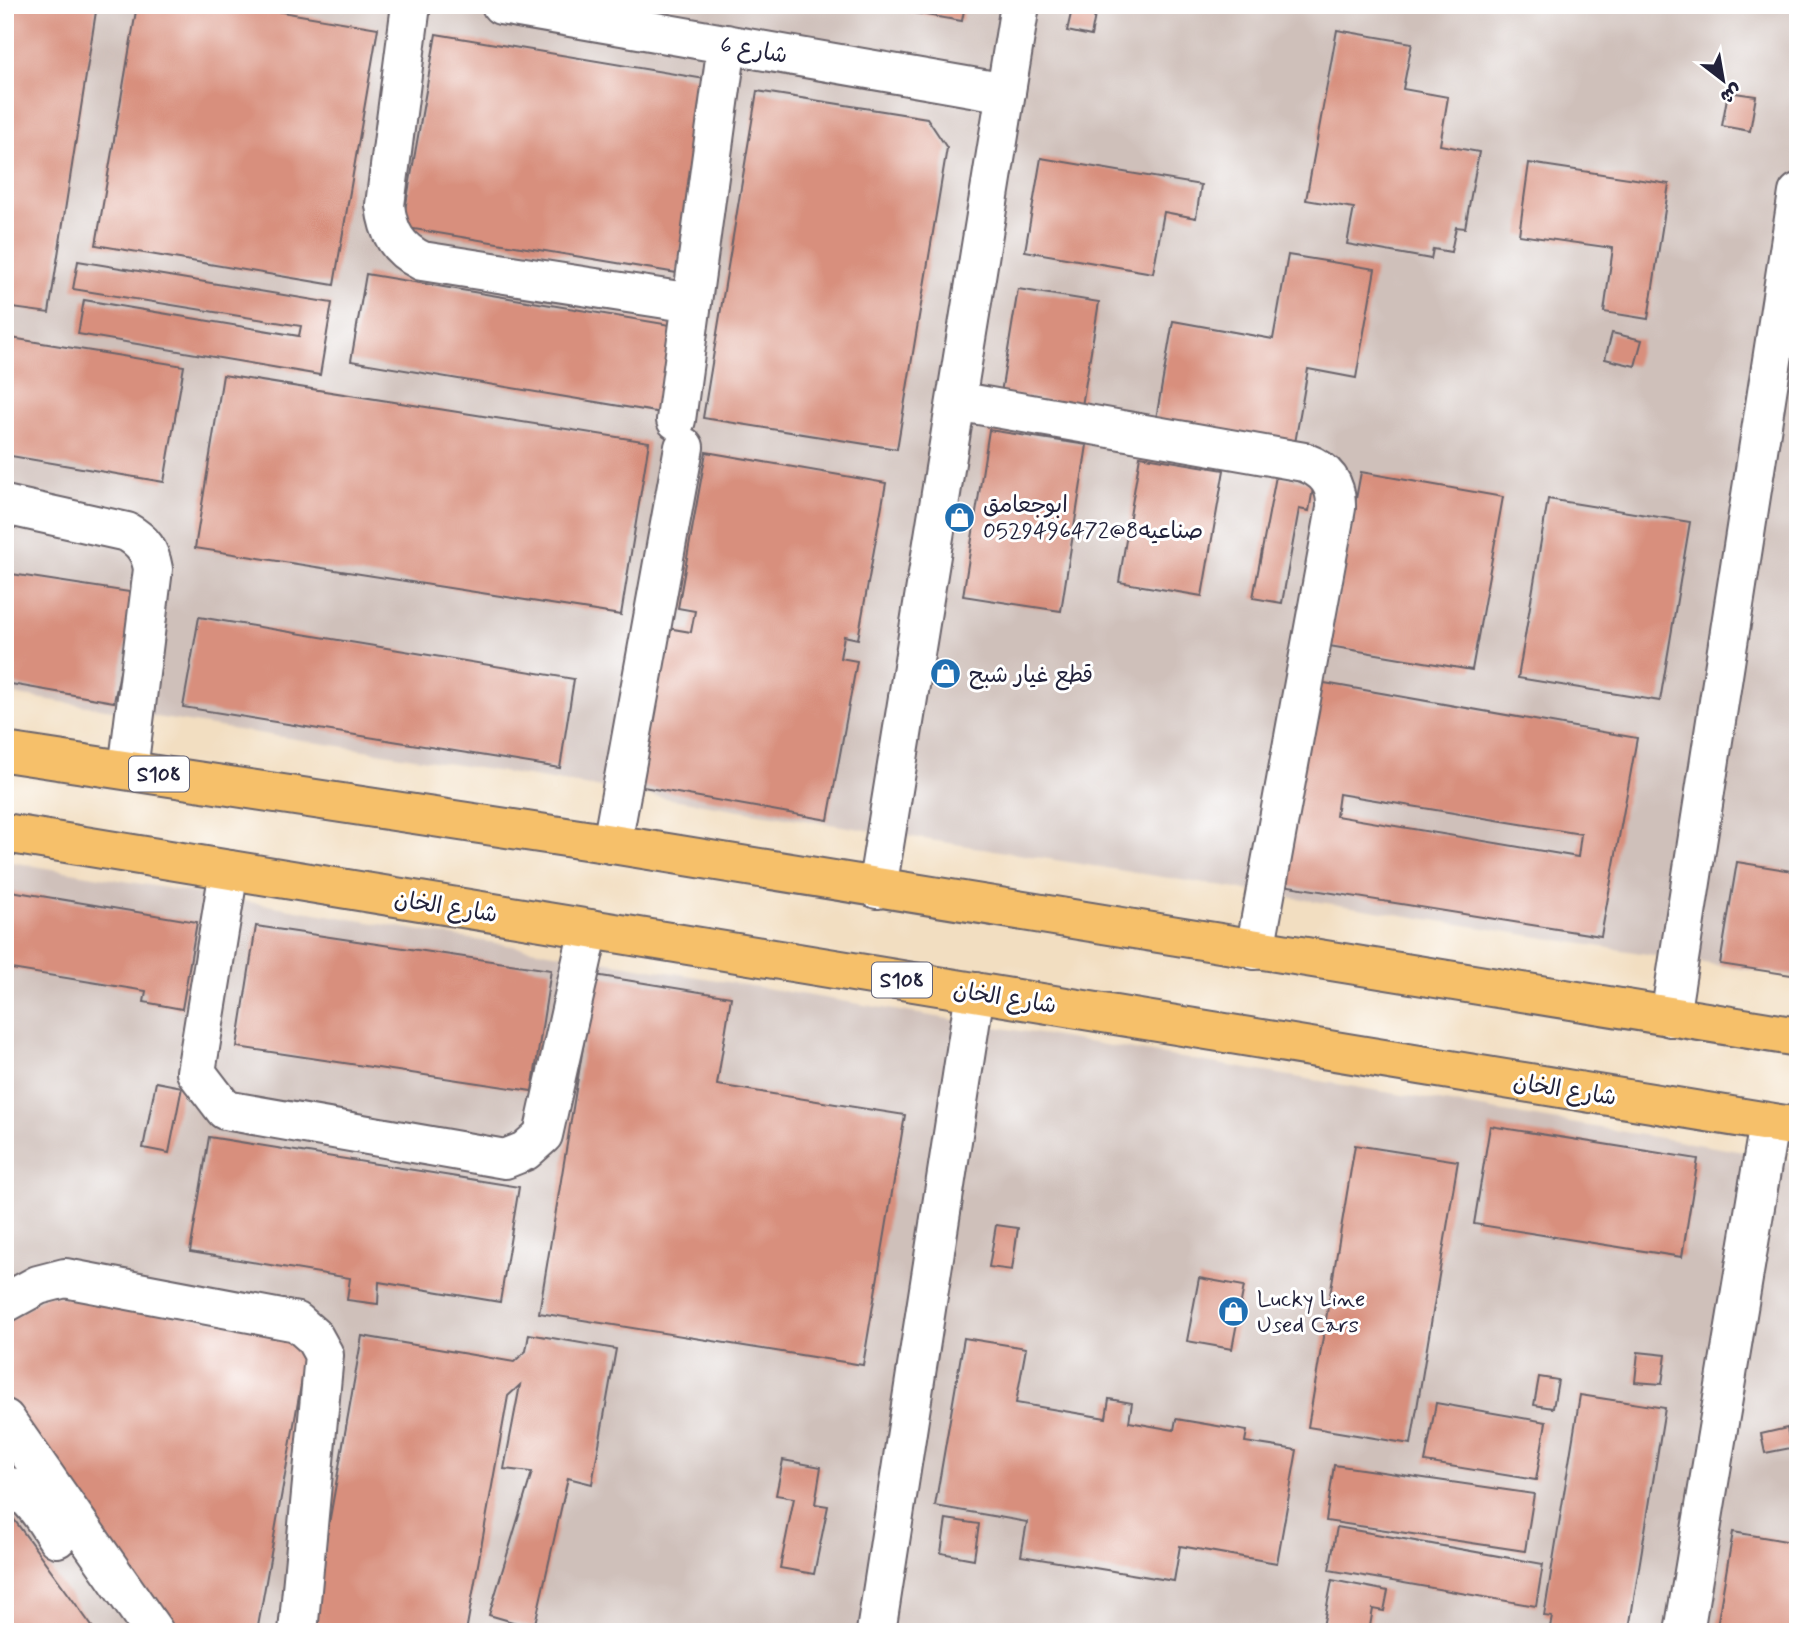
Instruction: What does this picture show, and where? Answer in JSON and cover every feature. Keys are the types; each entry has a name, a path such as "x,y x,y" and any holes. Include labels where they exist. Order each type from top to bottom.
{"main road":[{"name":"S108","path":"5,752 612,844 1798,1037"},
{"name":"شارع الخان","path":"5,833 1784,1125"}],"lane":[{"path":"411,5 384,205 387,223 395,240 407,254 422,261 692,303"},
{"name":"شارع 6","path":"502,5 1006,93"},
{"path":"877,889 1020,5"},
{"path":"612,844 680,433 692,303 727,44"},
{"path":"1670,1017 1798,193"},
{"path":"956,401 1304,462 1325,474 1332,484 1336,508 1255,950"},
{"path":"5,505 127,532 146,547 153,569 128,770"},
{"path":"229,870 196,1072 225,1110 505,1159 526,1151 543,1135 589,929"},
{"path":"876,1632 975,992"},
{"path":"1684,1632 1784,1125"},
{"path":"5,1303 38,1285 65,1278 296,1322 314,1336 324,1355 298,1632"},
{"path":"5,1419 154,1632"},
{"path":"5,1486 10,1486 30,1499 122,1632"}],"shaded area":[{"path":"5,5 1798,5 1798,978 5,693"},
{"path":"5,861 1798,1161 1798,1632 5,1632"}],"building":[{"path":"10,5 97,5 49,313 5,307 5,36"},
{"path":"137,5 240,5 378,28 334,285 96,245"},
{"path":"867,5 965,5 962,21"},
{"path":"1073,5 1097,5 1091,36 1067,31"},
{"path":"1337,30 1412,43 1403,89 1448,97 1440,145 1479,152 1465,228 1456,227 1451,252 1433,249 1431,259 1347,244 1354,208 1306,200"},
{"path":"436,34 711,80 677,273 402,227"},
{"path":"757,91 927,118 947,148 897,449 703,418"},
{"path":"1728,92 1756,96 1750,131 1722,126"},
{"path":"1041,158 1201,185 1196,218 1164,212 1153,273 1025,251"},
{"path":"1529,163 1669,184 1648,319 1604,312 1613,248 1519,235"},
{"path":"1288,255 1375,269 1356,378 1308,369 1295,443 1156,419 1173,321 1273,339"},
{"path":"78,261 332,303 320,375 78,334 84,300 299,336 301,326 73,289"},
{"path":"366,274 676,326 662,413 351,361"},
{"path":"1018,289 1099,302 1082,406 1001,393"},
{"path":"1612,333 1642,340 1635,366 1605,359"},
{"path":"5,337 184,366 164,482 5,455"},
{"path":"223,375 649,442 621,615 195,548"},
{"path":"989,430 1087,445 1061,611 963,596"},
{"path":"706,452 886,483 858,639 844,636 840,658 857,661 828,820 632,785 661,627 691,632 695,611 678,608"},
{"path":"1140,456 1224,470 1202,596 1119,582"},
{"path":"1361,472 1503,497 1472,670 1329,646"},
{"path":"1276,476 1314,483 1309,511 1299,509 1282,603 1253,598"},
{"path":"1548,499 1690,522 1660,701 1518,678"},
{"path":"5,573 136,593 114,702 5,683"},
{"path":"199,617 574,679 560,768 183,707"},
{"path":"1313,681 1637,738 1601,936 1276,884","holes":["1339,794 1581,834 1578,857 1336,816"]},
{"path":"1737,862 1798,872 1798,976 1720,964"},
{"path":"5,890 197,922 182,1009 144,1002 146,991 5,968"},
{"path":"256,926 551,970 532,1091 237,1047"},
{"path":"595,975 731,997 717,1085 905,1115 863,1365 539,1313"},
{"path":"156,1082 182,1087 169,1153 143,1148"},
{"path":"1490,1126 1698,1159 1682,1257 1474,1224"},
{"path":"209,1137 519,1187 500,1302 379,1282 378,1304 347,1300 350,1278 190,1252"},
{"path":"1355,1145 1458,1161 1411,1444 1308,1427"},
{"path":"996,1225 1018,1228 1012,1270 989,1267"},
{"path":"1199,1278 1244,1286 1232,1349 1187,1341"},
{"path":"47,1295 290,1333 306,1357 257,1632 175,1632 5,1400 5,1324"},
{"path":"529,1334 616,1349 592,1484 568,1478 534,1628 489,1615 532,1472 504,1469 520,1385 508,1396 466,1632 310,1632 362,1336 514,1362 526,1351"},
{"path":"964,1338 1026,1348 1016,1403 1106,1418 1109,1399 1132,1403 1129,1422 1174,1430 1176,1419 1247,1431 1245,1442 1297,1450 1277,1563 1180,1546 1174,1581 1021,1556 1027,1522 935,1506"},
{"path":"1638,1352 1666,1355 1662,1384 1635,1382"},
{"path":"1539,1377 1558,1380 1553,1408 1534,1405"},
{"path":"1580,1395 1665,1408 1629,1629 1620,1628 1619,1632 1549,1632 1552,1617 1544,1616"},
{"path":"1436,1403 1546,1422 1536,1480 1425,1462"},
{"path":"1787,1428 1791,1448 1765,1453 1761,1434"},
{"path":"783,1460 821,1467 815,1504 828,1506 814,1574 780,1568 794,1498 776,1495"},
{"path":"1334,1465 1534,1494 1525,1551 1326,1521"},
{"path":"5,1507 83,1614 96,1632 5,1632"},
{"path":"946,1519 979,1524 974,1559 941,1553"},
{"path":"1337,1527 1543,1564 1536,1606 1329,1570"},
{"path":"1733,1532 1798,1543 1798,1632 1716,1632"},
{"path":"1332,1580 1388,1591 1384,1611 1373,1609 1369,1632 1322,1632"}],"place":[{"name":"ابوجعامق صناعيه8@0529496472","path":"960,517"},
{"name":"قطع غيار شبح","path":"946,674"},
{"name":"Lucky Line Used Cars","path":"1234,1311"}]}
